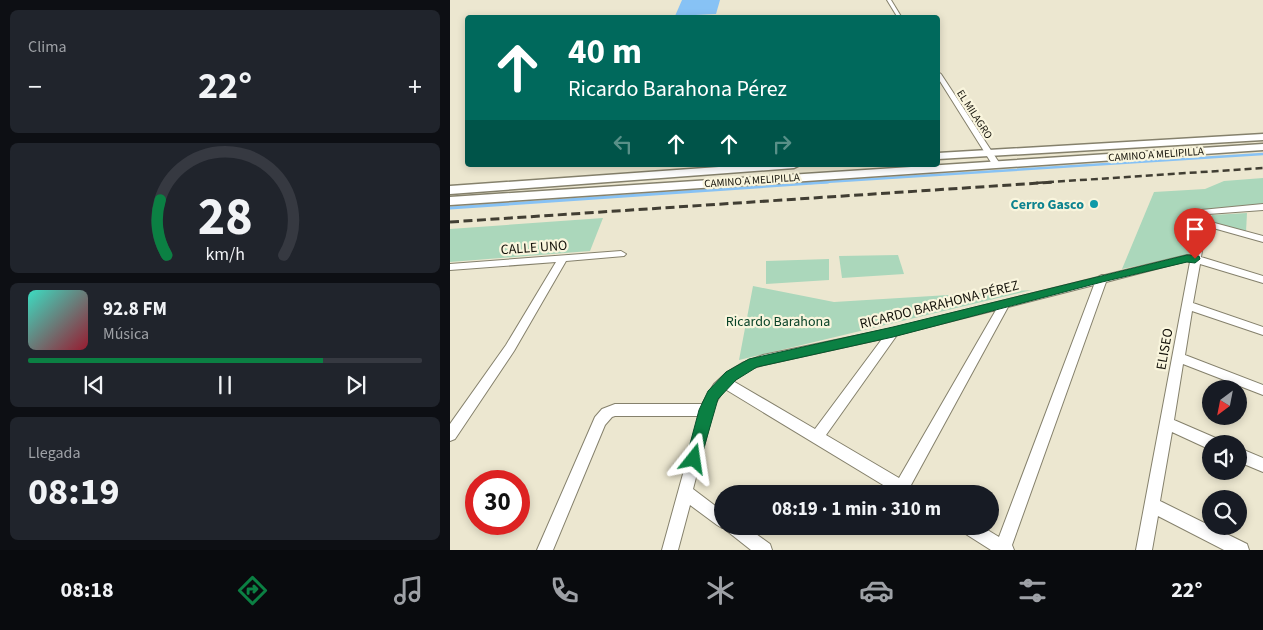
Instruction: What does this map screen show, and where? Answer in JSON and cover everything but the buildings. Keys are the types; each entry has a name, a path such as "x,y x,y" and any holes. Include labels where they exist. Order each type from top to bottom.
{"main road":[{"name":"CAMINO A MELIPILLA","path":"940,156 1263,137"},
{"path":"1099,146 1110,157"},
{"name":"CAMINO A MELIPILLA","path":"450,201 1263,147"},
{"name":"CAMINO A MELIPILLA","path":"450,190 766,167"}],"street":[{"path":"889,0 898,15"},
{"name":"EL MILAGRO","path":"940,77 996,164"},
{"path":"1263,206 1204,212 1202,222 1263,239"},
{"name":"ELISEO","path":"1144,550 1202,222"},
{"name":"CALLE UNO","path":"450,267 621,254"},
{"path":"450,435 510,348 563,258"},
{"name":"RICARDO BARAHONA PÉREZ","path":"724,382 738,371 762,360 893,332 1187,258 1195,259"},
{"path":"1195,259 1263,280"},
{"path":"981,535 1004,549 1102,278"},
{"path":"910,485 1004,303"},
{"path":"1187,305 1263,331"},
{"path":"817,437 893,332"},
{"path":"1178,358 1263,390"},
{"path":"670,550 706,410 713,395 724,382 897,485"},
{"path":"545,550 600,422 607,413 615,410 706,410"},
{"path":"1166,423 1202,439"},
{"path":"1247,458 1263,465"},
{"path":"685,492 714,514"},
{"path":"1152,506 1240,550"},
{"path":"744,535 764,550"}],"green space":[{"path":"1263,178 1263,204 1204,209 1192,255 1122,269 1154,192 1205,189 1224,181"},
{"path":"1247,213 1246,232 1210,222 1212,215"},
{"path":"603,218 590,251 450,262 450,229"},
{"path":"898,255 904,274 842,278 839,256"},
{"path":"829,259 829,280 766,284 766,261"},
{"name":"Ricardo Barahona","path":"753,286 834,302 1032,290 739,360"}],"water":[{"path":"682,0 720,0 716,14 675,15"}],"waterway":[{"path":"810,183 1263,154"},
{"path":"450,208 828,182"}],"railway":[{"path":"1036,183 1263,168"},
{"path":"450,222 1055,182"}],"place":[{"name":"Cerro Gasco","path":"1094,204"}],"route":[{"path":"694,459 709,402 724,382 746,366 762,360 893,332 1102,278 1187,258 1195,259"}]}
